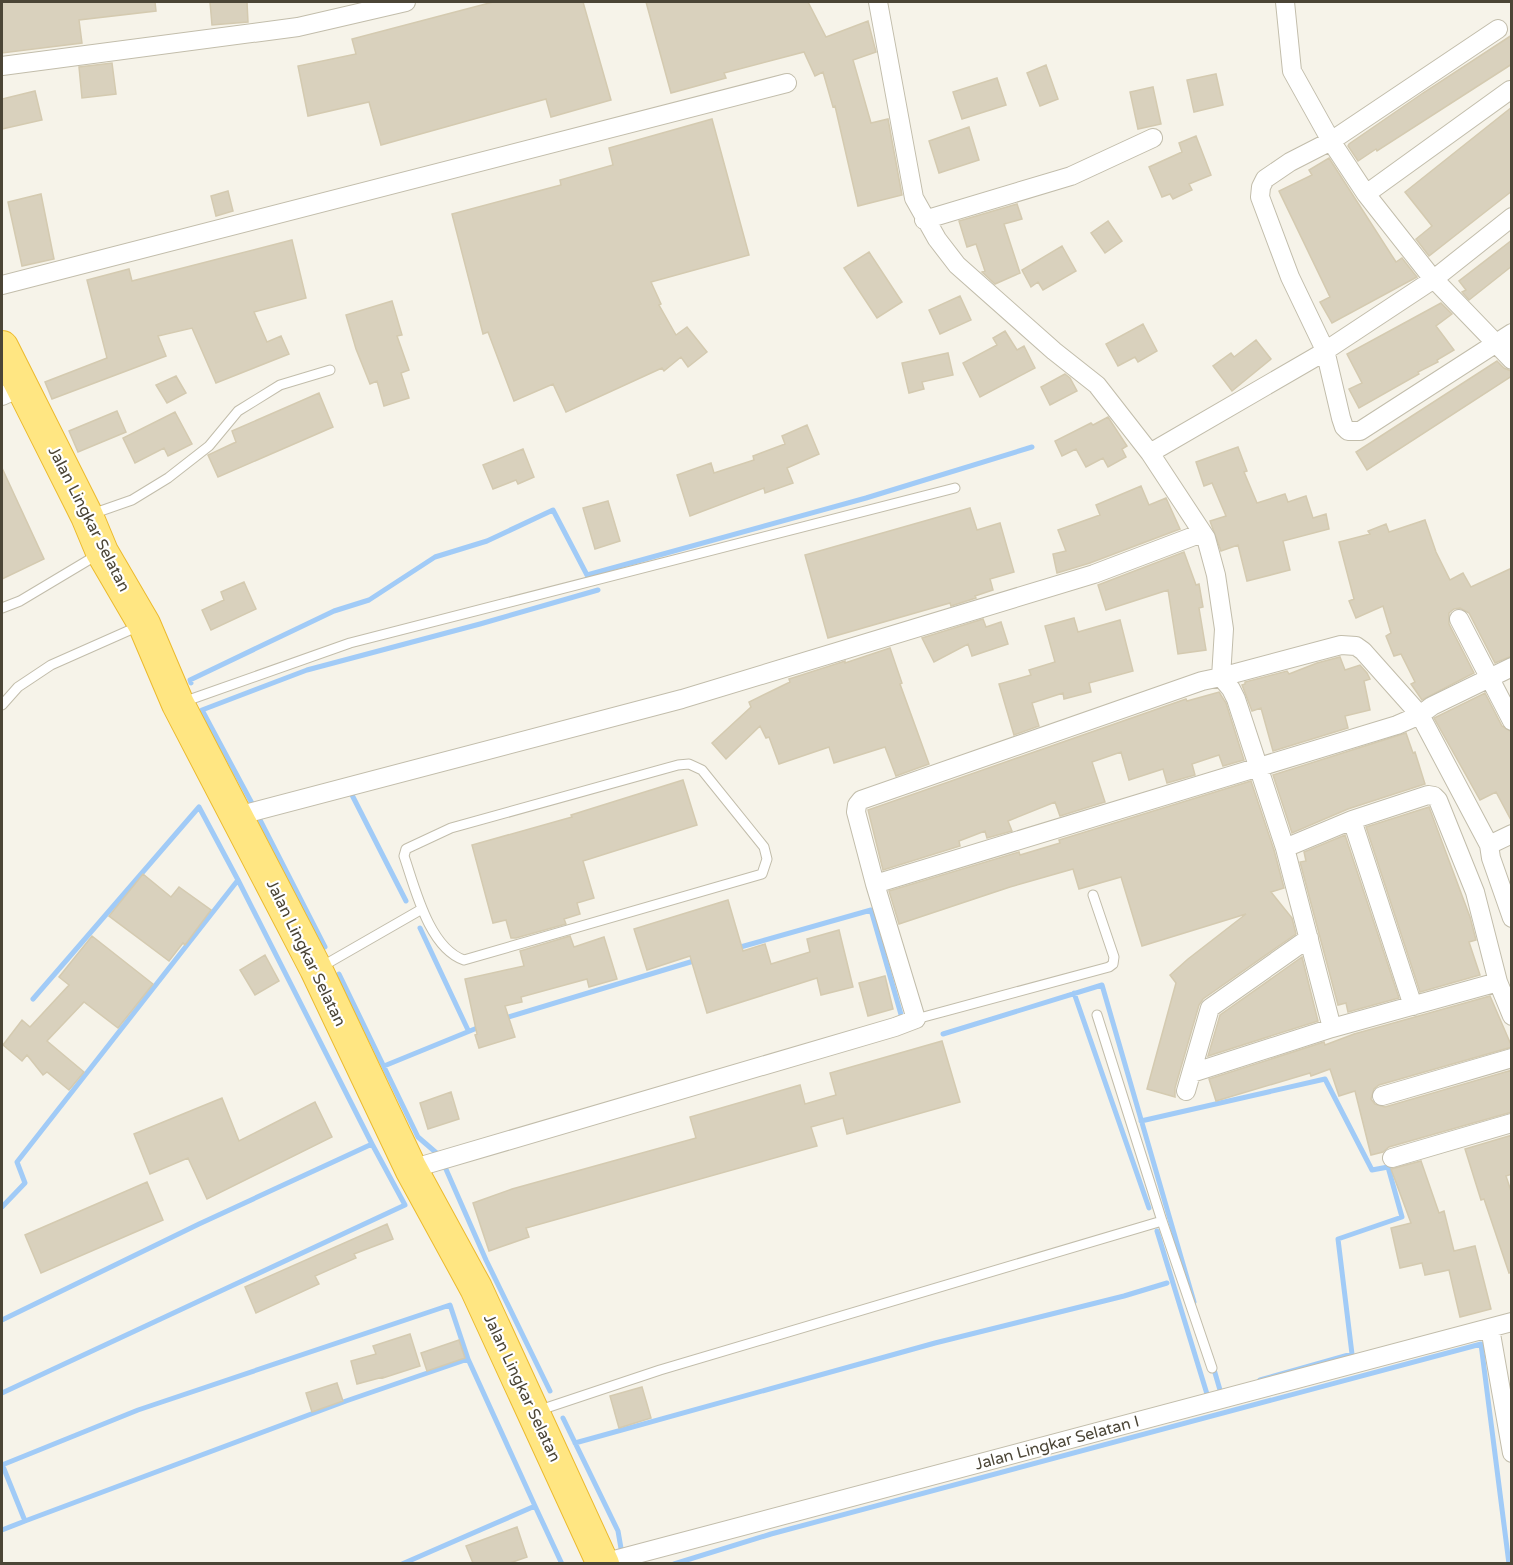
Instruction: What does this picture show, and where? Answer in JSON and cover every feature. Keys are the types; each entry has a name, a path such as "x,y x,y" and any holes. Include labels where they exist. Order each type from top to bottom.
{"highway":[{"name":"Jalan Lingkar Selatan","path":"2,347 12,391 87,516 102,552 144,624 178,704 316,969 411,1169 476,1288 603,1563"}],"street":[{"path":"2,66 298,27 406,2"},
{"path":"878,2 914,198 924,220 957,265 1054,351 1097,385 1150,453 1206,538 1216,575 1224,629 1221,677 1236,699 1285,848 1332,1028"},
{"path":"1285,2 1292,71 1331,141 1366,194 1434,279 1512,360"},
{"path":"1498,29 1331,141 1290,162 1265,179 1260,196 1316,356 1344,427 1353,432 1360,431 1512,333"},
{"path":"2,285 787,82"},
{"path":"1366,194 1510,90"},
{"path":"924,220 1071,176 1153,138"},
{"path":"1150,453 1316,356 1434,279 1512,217"},
{"path":"237,816 682,699 1094,574 1202,533"},
{"path":"1459,619 1512,721"},
{"path":"411,1169 896,1027 915,1019 856,812 861,800 1202,681 1349,644 1363,651 1417,716 1489,845 1491,858 1512,918"},
{"path":"875,884 1397,725 1512,667"},
{"path":"1285,848 1352,820 1428,795 1434,796 1438,800 1475,892 1497,982 1512,1016"},
{"path":"1352,820 1413,1006"},
{"path":"1489,845 1512,834"},
{"path":"1186,1091 1209,1008 1309,938"},
{"path":"1192,1073 1332,1028 1497,982"},
{"path":"1382,1096 1512,1058"},
{"path":"1392,1158 1512,1123"},
{"name":"Jalan Lingkar Selatan I","path":"603,1563 1512,1322"},
{"path":"1490,1328 1512,1454"}],"lane":[{"path":"87,516 132,500 168,478 209,446 238,411 280,385 330,370"},
{"path":"178,704 350,643 955,489"},
{"path":"2,608 20,601 102,552"},
{"path":"2,705 18,687 51,665 144,624"},
{"path":"689,764 702,770 764,847 767,860 762,874 464,960 453,956 439,939 422,909 404,856 406,849 451,828 678,765 689,764"},
{"path":"915,1019 1109,967 1113,964 1114,957 1093,894"},
{"path":"316,969 422,909"},
{"path":"1097,1015 1162,1221 1212,1368"},
{"path":"532,1413 660,1370 1162,1221"}],"building":[{"path":"2,2 155,2 156,11 79,20 82,43 2,53"},
{"path":"210,2 247,2 248,22 212,25"},
{"path":"493,2 583,2 611,100 551,117 546,99 381,145 369,102 308,116 298,66 356,54 352,39"},
{"path":"646,2 808,2 826,37 868,21 876,52 853,60 871,123 888,119 902,195 858,206 835,106 833,107 823,72 815,76 804,52 724,73 726,78 671,93"},
{"path":"1512,35 1512,64 1358,161 1348,146 1349,144"},
{"path":"112,63 116,94 82,98 79,67"},
{"path":"1046,65 1058,99 1040,106 1027,73"},
{"path":"1216,74 1223,105 1194,112 1187,80"},
{"path":"997,78 1006,105 962,119 953,92"},
{"path":"1153,87 1161,124 1138,129 1130,92"},
{"path":"35,91 42,120 2,129 2,99"},
{"path":"1512,107 1512,191 1429,256 1416,239 1432,226 1405,192"},
{"path":"712,119 749,255 651,282 661,304 659,305 676,335 687,327 707,352 688,367 681,357 664,371 662,368 566,412 553,384 514,401 488,332 483,334 452,214 561,185 560,180 613,165 609,148"},
{"path":"969,127 979,160 939,173 929,141"},
{"path":"1196,136 1211,175 1189,184 1192,190 1173,199 1170,194 1162,197 1149,167 1182,152 1179,143"},
{"path":"1329,158 1396,262 1402,258 1417,277 1332,323 1320,302 1330,297 1279,191 1312,175 1309,170"},
{"path":"228,191 233,211 216,216 211,196"},
{"path":"41,194 54,259 22,266 8,202"},
{"path":"1017,204 1022,219 1004,224 1020,273 995,284 982,272 985,271 976,244 967,247 959,221"},
{"path":"1108,221 1122,241 1105,253 1091,233"},
{"path":"292,240 306,298 254,312 267,342 281,336 289,354 216,383 192,328 158,336 166,356 52,399 45,382 107,358 87,280 129,269 132,281"},
{"path":"1512,240 1512,266 1469,300 1462,292 1466,290 1459,281"},
{"path":"1062,246 1076,271 1043,290 1038,282 1031,287 1022,270"},
{"path":"869,252 902,302 877,318 844,268"},
{"path":"960,296 971,320 940,334 929,310"},
{"path":"392,301 402,335 397,336 409,370 401,373 409,398 384,406 377,381 370,384 346,315"},
{"path":"1441,303 1452,314 1436,326 1454,350 1437,360 1438,362 1418,372 1419,374 1359,408 1349,389 1362,383 1347,354"},
{"path":"1143,324 1157,351 1138,362 1135,357 1118,366 1106,344"},
{"path":"1005,331 1017,350 1024,346 1035,368 980,397 963,363 997,345 993,338"},
{"path":"1256,340 1271,359 1232,391 1213,366 1231,353 1234,357"},
{"path":"948,353 953,375 922,382 924,389 909,393 902,363"},
{"path":"1497,361 1511,371 1512,376 1367,470 1356,452"},
{"path":"1065,374 1077,391 1050,405 1041,387"},
{"path":"176,376 186,393 167,403 156,385"},
{"path":"319,393 333,427 218,477 208,455 236,442 232,431"},
{"path":"117,411 126,432 78,452 69,431"},
{"path":"175,412 192,444 168,456 164,448 135,463 123,438"},
{"path":"1108,417 1127,446 1122,449 1126,457 1108,467 1103,458 1086,467 1076,449 1062,456 1055,441"},
{"path":"807,425 819,454 787,468 793,483 765,493 764,488 690,516 677,475 711,463 714,473 754,460 753,456 785,444 782,436"},
{"path":"1238,447 1247,471 1244,472 1257,503 1285,494 1288,502 1306,496 1313,518 1326,514 1329,529 1283,541 1290,570 1247,581 1238,545 1221,551 1210,521 1226,516 1212,483 1204,486 1196,462"},
{"path":"523,449 534,477 518,484 516,480 493,489 483,465"},
{"path":"2,468 44,559 2,579"},
{"path":"1141,486 1149,505 1166,498 1180,529 1057,573 1053,554 1066,551 1058,530 1100,515 1096,505"},
{"path":"608,501 620,541 595,549 583,508"},
{"path":"970,508 977,530 1000,523 1014,572 990,579 993,590 975,596 976,598 951,606 950,603 828,638 805,555"},
{"path":"1425,520 1436,552 1450,580 1463,573 1471,587 1512,568 1512,656 1495,663 1469,613 1460,608 1454,609 1449,613 1449,624 1474,673 1422,700 1411,684 1415,682 1401,654 1394,656 1386,636 1391,633 1383,606 1356,618 1349,601 1354,599 1339,542 1370,534 1368,531 1386,524 1389,532"},
{"path":"1184,552 1196,585 1199,584 1203,607 1199,608 1206,650 1178,654 1168,590 1106,610 1098,585"},
{"path":"244,582 256,609 211,630 202,610 224,600 221,592"},
{"path":"1074,618 1078,632 1120,620 1133,671 1089,683 1091,692 1064,699 1063,693 1032,703 1039,726 1014,735 999,684 1031,675 1029,670 1055,662 1045,626"},
{"path":"983,619 986,627 1001,622 1008,644 972,656 968,644 934,662 922,638"},
{"path":"890,648 902,683 900,684 929,764 896,776 885,747 834,763 829,747 779,764 769,737 766,738 760,726 726,759 712,743 751,707 749,702 790,682 789,679"},
{"path":"1340,657 1345,670 1360,665 1367,673 1370,679 1364,681 1370,710 1345,716 1348,728 1273,751 1261,708 1252,711 1242,685 1245,682 1287,671 1289,674"},
{"path":"1219,692 1226,703 1244,760 1223,766 1219,755 1192,764 1195,775 1167,783 1163,769 1129,780 1121,752 1092,762 1105,802 1060,816 1055,802 1008,821 1012,831 987,838 985,831 959,841 960,846 883,870 868,810 1186,699 1187,701"},
{"path":"1485,693 1502,726 1512,732 1512,822 1496,792 1480,800 1434,718"},
{"path":"1406,733 1413,753 1415,752 1425,784 1348,809 1292,833 1273,775"},
{"path":"683,780 697,825 583,861 594,898 577,903 580,914 564,919 566,924 516,938 511,938 506,920 493,923 472,845 572,817 571,815"},
{"path":"1251,781 1284,888 1271,892 1292,918 1296,934 1203,999 1199,1005 1175,1088 1175,1097 1147,1089 1176,983 1170,975 1246,914 1142,946 1121,877 1079,889 1073,869 1010,887 899,924 889,891 1019,852 1020,855 1060,843 1059,840"},
{"path":"1429,807 1470,917 1476,940 1469,942 1480,975 1420,992 1366,827"},
{"path":"1345,835 1399,998 1348,1012 1346,1003 1338,1005 1300,862 1306,861 1304,852"},
{"path":"143,874 171,897 179,887 211,910 185,945 183,943 169,961 109,916"},
{"path":"728,900 743,951 765,944 771,964 810,952 807,939 839,930 853,987 821,995 817,978 707,1013 690,956 647,970 634,929"},
{"path":"92,936 153,984 118,1028 84,1002 47,1041 84,1072 69,1090 47,1072 43,1075 27,1055 22,1061 3,1045 22,1020 30,1027 69,985 59,977"},
{"path":"570,936 574,947 604,937 617,979 589,987 587,979 521,997 522,1002 505,1006 515,1037 479,1048 465,979 524,966 520,951"},
{"path":"265,955 279,981 255,995 240,970"},
{"path":"1302,957 1318,1021 1208,1056 1220,1015"},
{"path":"885,976 893,1009 868,1016 859,983"},
{"path":"1490,996 1512,1047 1379,1085 1374,1089 1371,1099 1375,1104 1385,1107 1512,1070 1512,1112 1389,1147 1383,1152 1371,1155 1355,1091 1339,1096 1330,1069 1216,1101 1209,1079 1324,1042 1325,1045 1354,1034"},
{"path":"942,1041 960,1102 847,1134 843,1118 811,1127 817,1146 526,1228 529,1237 489,1251 473,1203 512,1189 696,1138 690,1117 800,1085 805,1104 836,1095 830,1073"},
{"path":"451,1092 459,1119 428,1129 420,1103"},
{"path":"222,1098 239,1141 315,1102 332,1137 207,1199 188,1158 150,1174 134,1134"},
{"path":"1512,1135 1512,1174 1506,1176 1512,1194 1512,1272 1509,1273 1484,1199 1481,1200 1465,1149"},
{"path":"1421,1161 1439,1213 1444,1211 1454,1251 1475,1246 1491,1309 1460,1317 1449,1270 1425,1275 1422,1263 1400,1268 1391,1228 1411,1223 1391,1169"},
{"path":"147,1182 163,1220 41,1273 25,1235"},
{"path":"387,1224 393,1239 354,1254 356,1258 315,1276 319,1284 256,1313 245,1287"},
{"path":"410,1334 420,1366 357,1384 351,1361 376,1354 373,1346"},
{"path":"459,1340 465,1358 427,1371 421,1353"},
{"path":"337,1383 343,1401 312,1412 306,1393"},
{"path":"642,1387 651,1418 619,1428 610,1396"},
{"path":"517,1527 527,1557 510,1563 473,1563 466,1546"}],"waterway":[{"path":"191,683 190,680 334,611 369,600 435,557 487,541 553,510 587,575 866,498 1032,447"},
{"path":"254,807 202,710 307,670 598,590"},
{"path":"351,793 406,901"},
{"path":"33,999 199,807 238,880"},
{"path":"259,818 325,947"},
{"path":"2,1207 25,1183 17,1162 238,880 372,1144 199,1224 2,1320"},
{"path":"737,948 871,910 902,1018 898,1019"},
{"path":"420,928 468,1030"},
{"path":"502,1019 697,960"},
{"path":"339,974 418,1137 440,1156"},
{"path":"943,1034 1102,985 1194,1302"},
{"path":"1074,993 1149,1208"},
{"path":"384,1066 482,1026"},
{"path":"1141,1121 1325,1079 1372,1170 1388,1167 1402,1217 1338,1239 1352,1354 1260,1380"},
{"path":"2,1393 405,1205 372,1144"},
{"path":"445,1167 486,1260 550,1391"},
{"path":"1157,1231 1207,1394"},
{"path":"575,1443 935,1343 1124,1296 1167,1283"},
{"path":"2,1465 138,1410 450,1305 468,1359"},
{"path":"674,1564 771,1534 1481,1344 1509,1564"},
{"path":"2,1464 25,1521 346,1401 468,1359 535,1506 402,1564"},
{"path":"1213,1366 1220,1390"},
{"path":"563,1418 618,1531 622,1554"},
{"path":"535,1506 562,1564"},
{"path":"2,1530 25,1521"}]}
